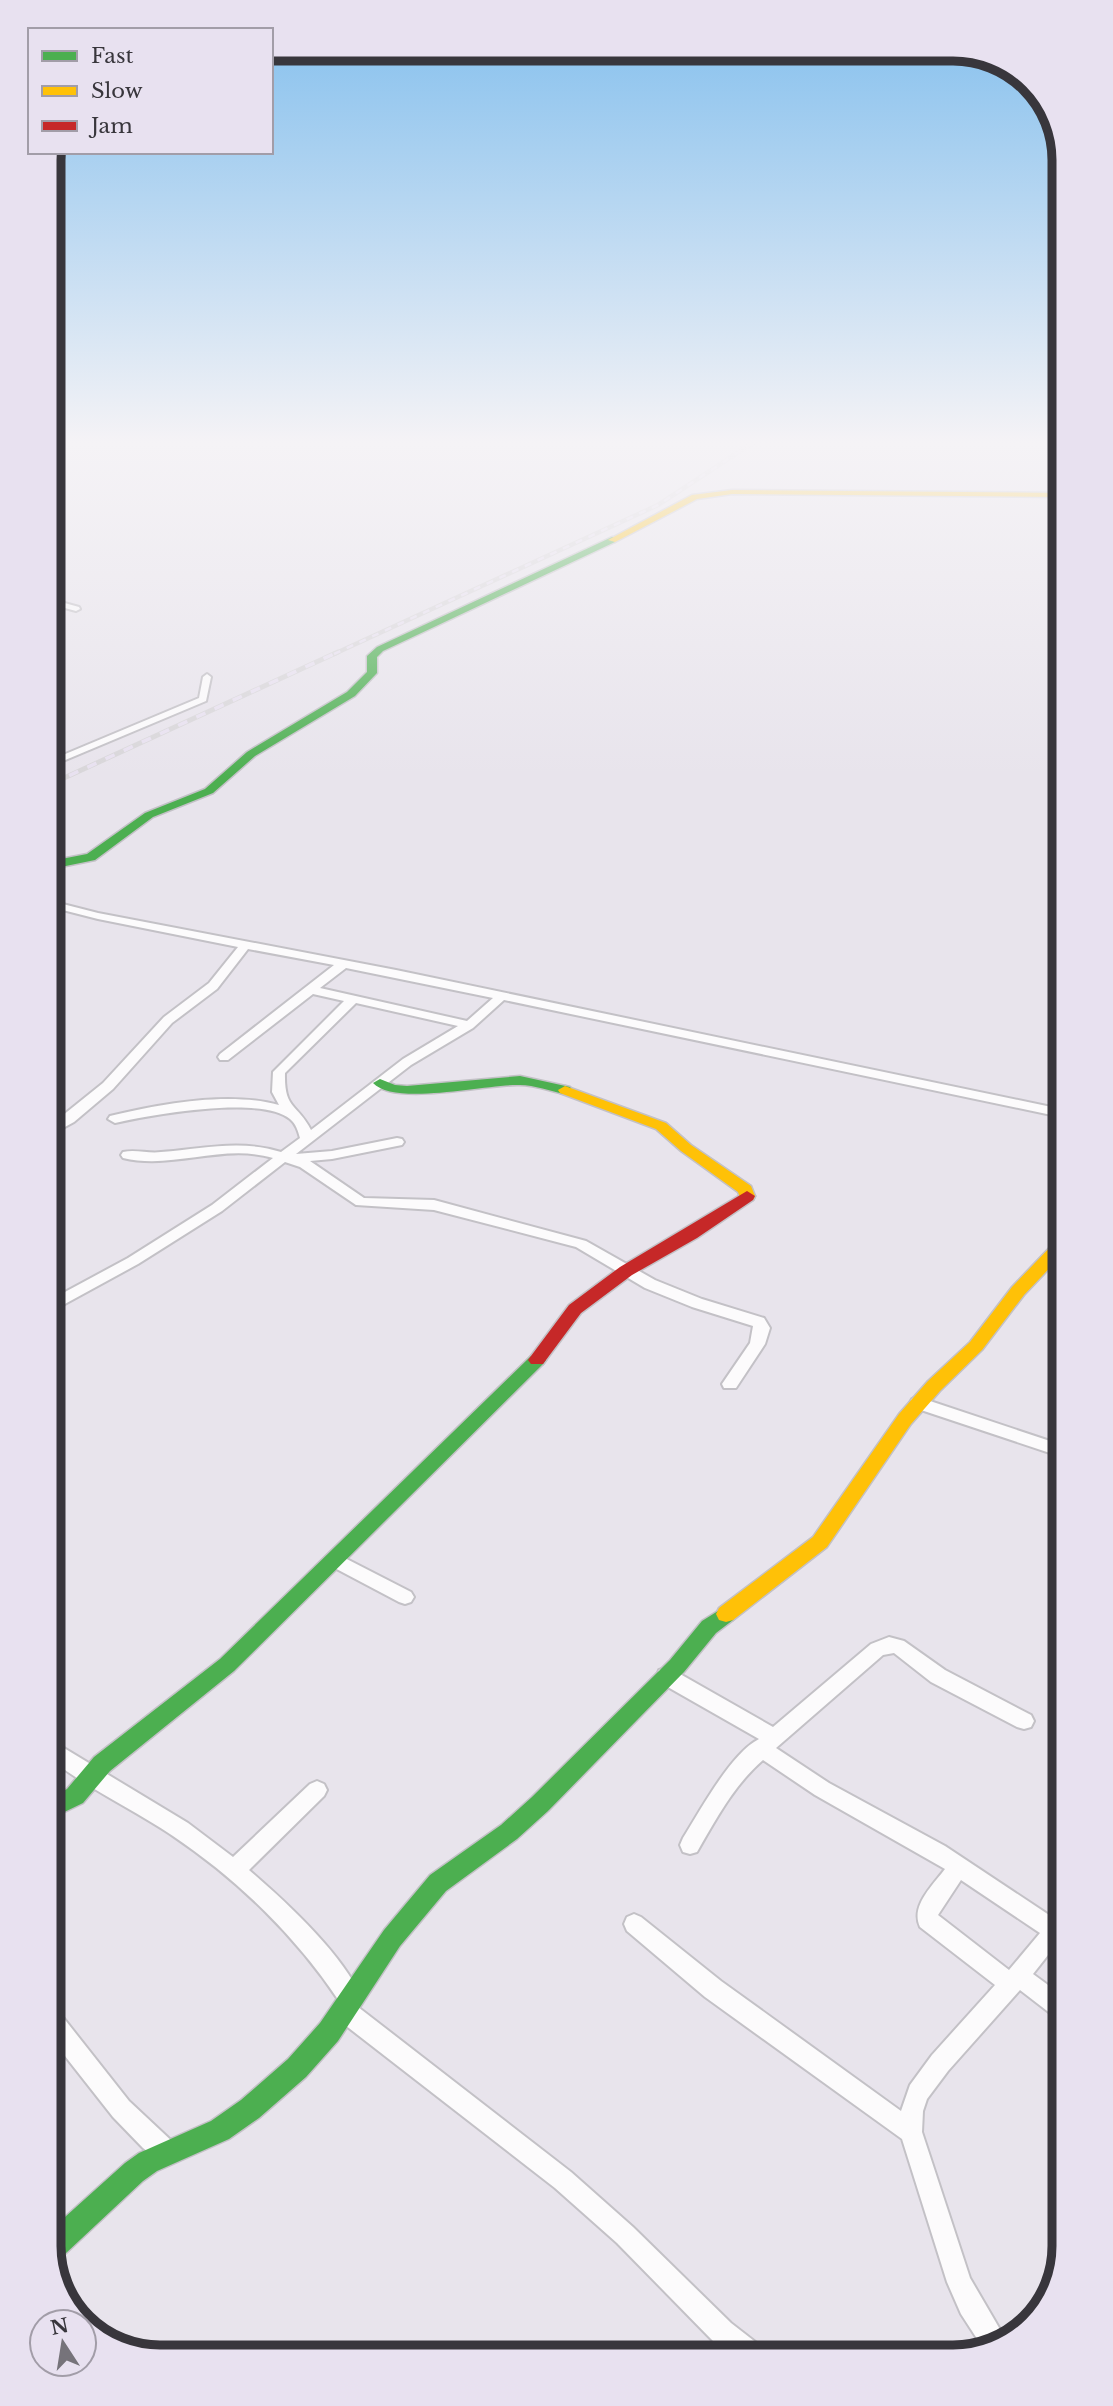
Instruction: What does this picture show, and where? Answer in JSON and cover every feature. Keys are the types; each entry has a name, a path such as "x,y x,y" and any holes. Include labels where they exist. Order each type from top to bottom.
{"street":[{"path":"61,864 91,857 149,815 209,791 251,754 357,689 372,673 372,656 380,649 479,605 497,593 584,552"},
{"path":"61,604 76,609"},
{"path":"61,759 203,699 207,677"},
{"path":"61,907 1052,1111"},
{"path":"61,1124 108,1086 168,1020 213,986 245,945"},
{"path":"224,1057 343,964"},
{"path":"313,990 469,1025"},
{"path":"61,1301 195,1223 286,1158 306,1138 407,1062 469,1025 500,997"},
{"path":"306,1138 304,1128 289,1112 278,1092 279,1072 353,999"},
{"path":"61,1805 75,1796 89,1777 115,1753 227,1665 539,1358 575,1308 626,1271 748,1197 748,1194 686,1149 661,1126 573,1092 520,1080 400,1090 380,1083"},
{"path":"115,1119 152,1110 193,1106 256,1106 289,1112"},
{"path":"286,1158 332,1155 397,1142"},
{"path":"128,1155 158,1157 229,1147 253,1149 286,1158 326,1176 361,1202 434,1205 559,1237 598,1251 626,1271 675,1294 756,1320 761,1325 761,1337 730,1384"},
{"path":"61,2239 134,2172 168,2153 220,2130 250,2109 297,2068 329,2032 392,1938 438,1883 520,1824 666,1676 709,1627 820,1542 860,1488 873,1462 918,1403 976,1346 1018,1292 1052,1256"},
{"path":"918,1403 1052,1448"},
{"path":"335,1560 405,1597"},
{"path":"690,1845 729,1782 767,1742 877,1649 889,1645 906,1651 954,1686 1024,1721"},
{"path":"666,1676 767,1742 822,1789 920,1842 1052,1921"},
{"path":"61,1756 89,1777 174,1826 233,1871 322,1958 348,2004 563,2180 625,2235 722,2332 739,2345"},
{"path":"233,1871 317,1790"},
{"path":"958,1867 933,1901 926,1915 927,1920 1014,1980 1052,2002"},
{"path":"634,1924 713,1989 911,2132"},
{"path":"990,2336 959,2282 911,2132 912,2112 918,2094 971,2026 1052,1934"},
{"path":"61,2033 147,2137 168,2153"}],"railway":[{"path":"334,654 555,552"},
{"path":"61,779 338,652"}],"traffic: fast":[{"path":"61,863 91,857 149,815 209,791 251,754 351,694 372,673 372,656 380,649 586,552"},
{"path":"380,1083 392,1089 407,1090 520,1080 565,1090"},
{"path":"61,1803 75,1796 102,1764 227,1665 537,1360"},
{"path":"61,2239 134,2172 148,2162 220,2130 250,2109 297,2068 329,2032 392,1938 438,1883 509,1832 540,1804 677,1666 709,1627 726,1614"}],"traffic: slow":[{"path":"565,1090 661,1126 686,1148 745,1190 747,1196"},
{"path":"726,1614 820,1542 905,1419 934,1386 976,1346 1018,1291 1052,1255"}],"traffic: jam":[{"path":"537,1360 575,1309 626,1271 691,1234 747,1196"}]}
